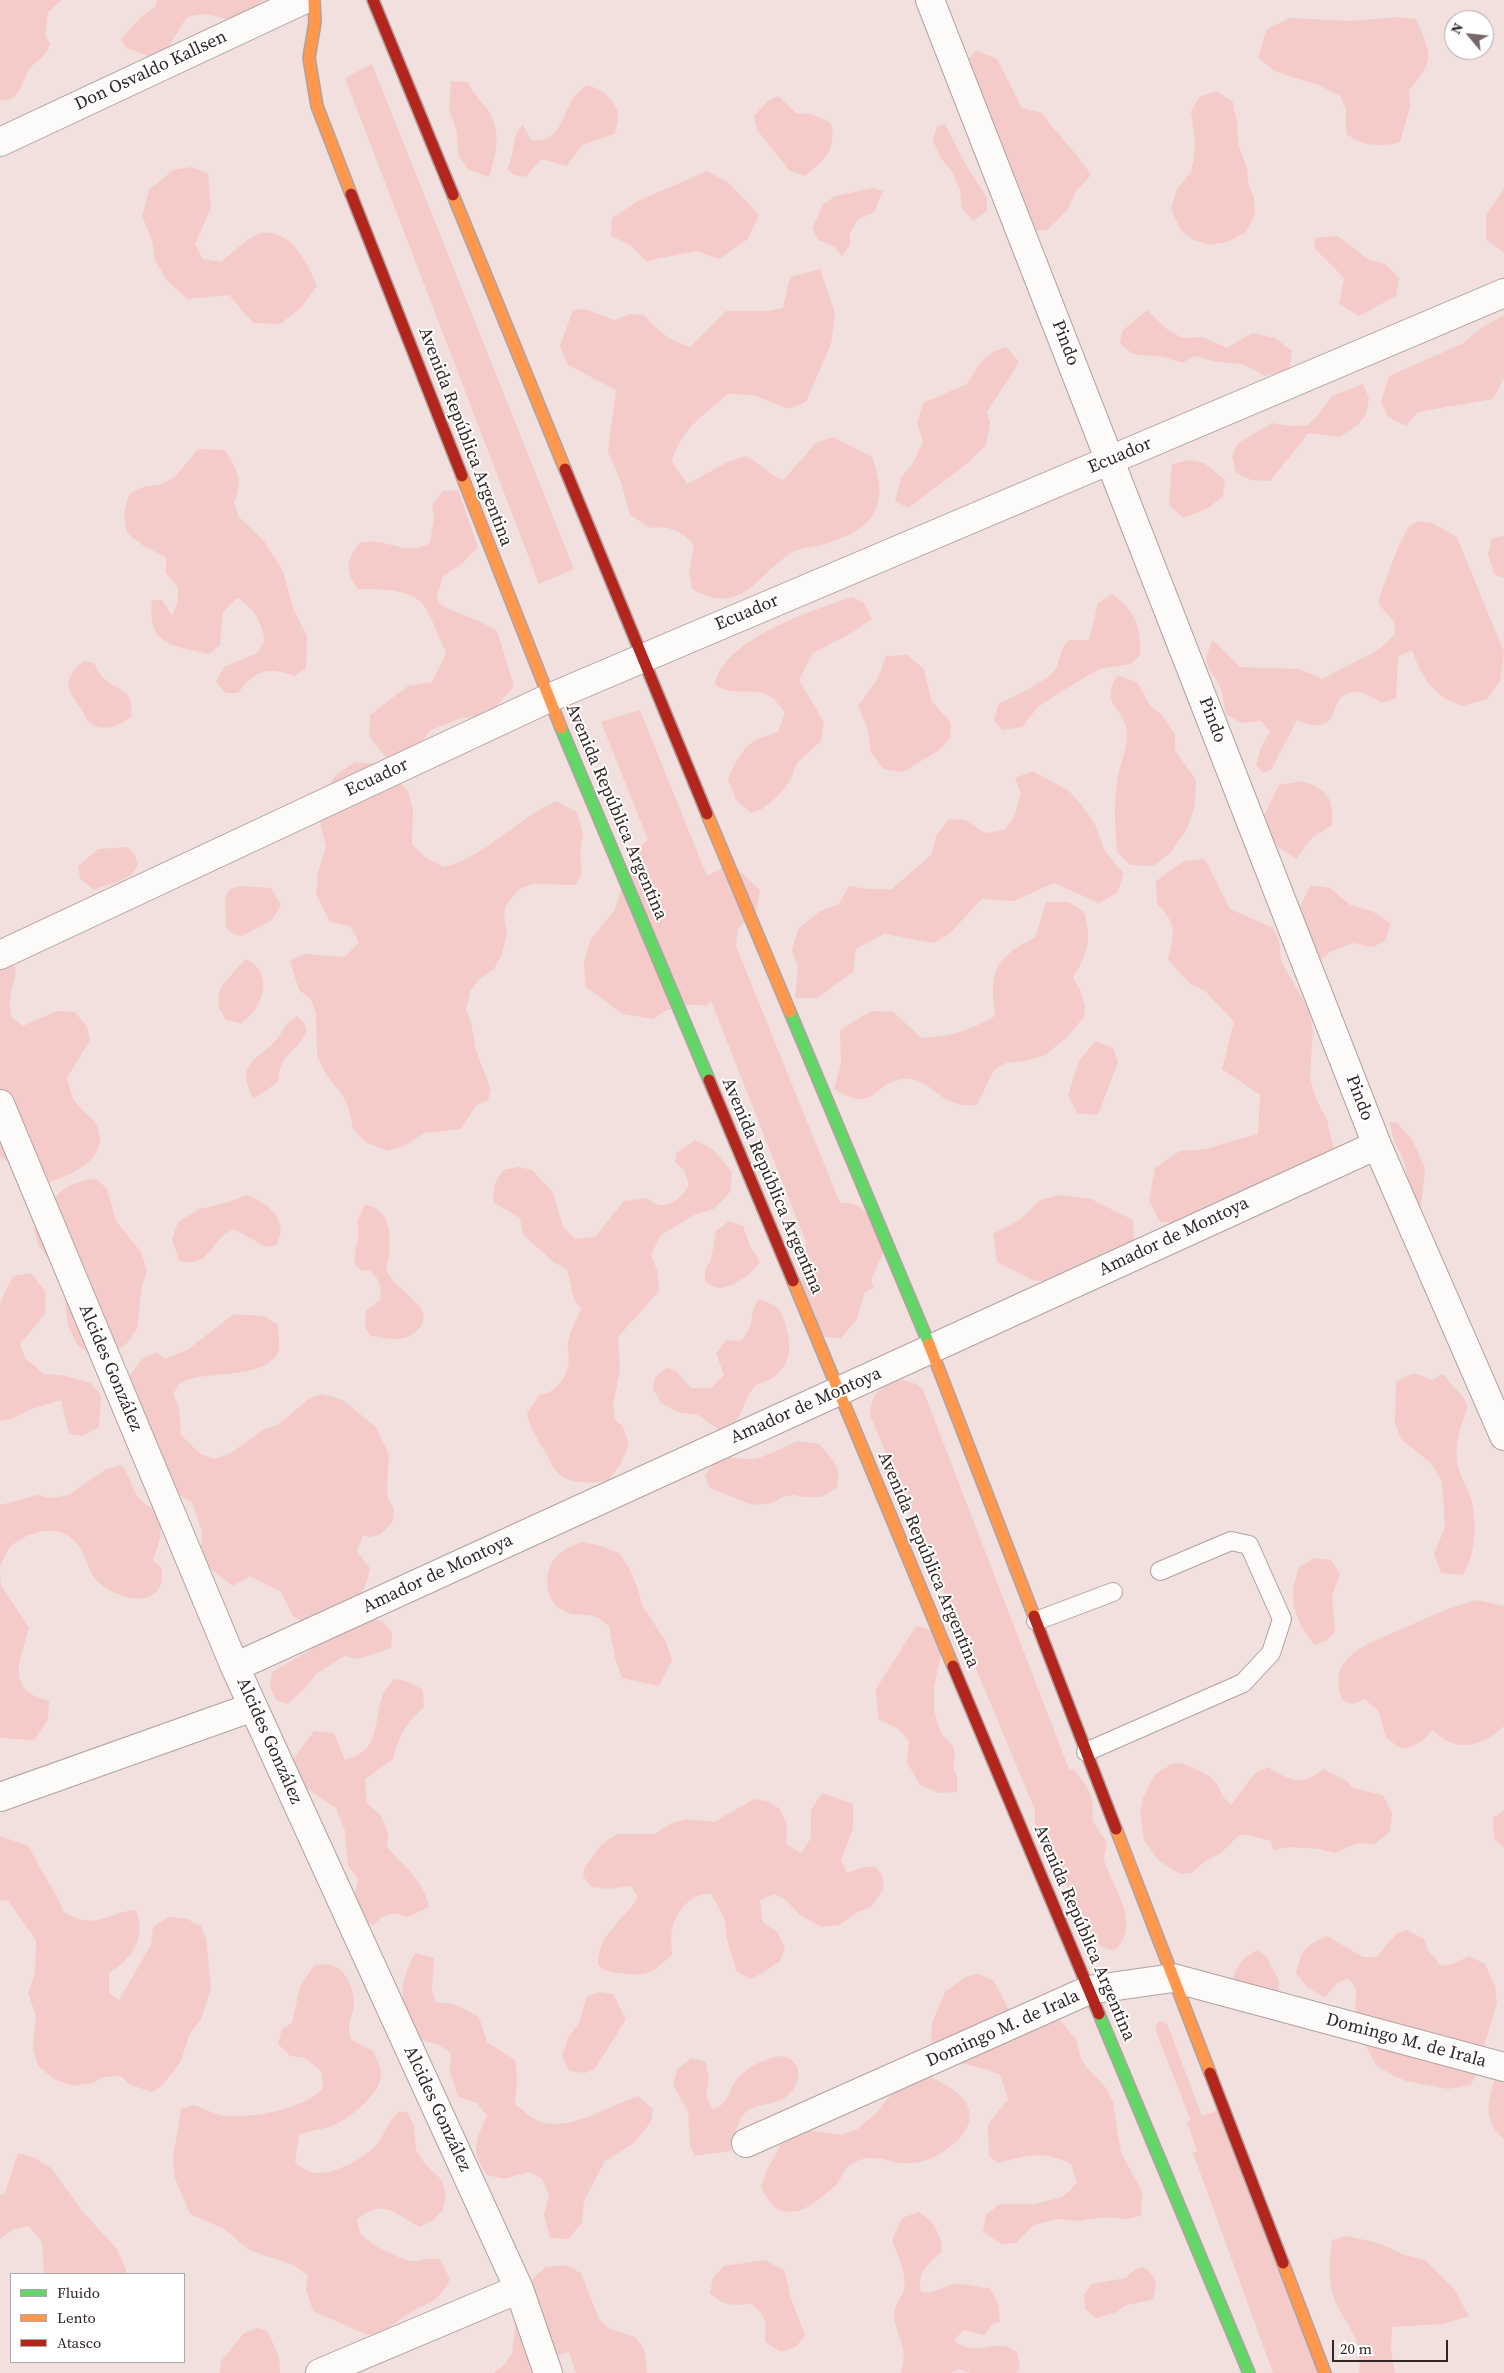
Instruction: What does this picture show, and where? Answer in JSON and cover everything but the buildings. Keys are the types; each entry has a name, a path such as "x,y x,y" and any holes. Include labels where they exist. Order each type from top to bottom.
{"main road":[{"name":"Avenida República Argentina","path":"314,0 315,22 309,58 317,106 549,698 1249,2373"},
{"path":"374,0 642,658 931,1348 1324,2373"}],"street":[{"name":"Don Osvaldo Kallsen","path":"0,142 303,0"},
{"name":"Pindo","path":"930,0 1111,459 1377,1145 1504,1436"},
{"name":"Ecuador","path":"0,956 549,698 1504,293"},
{"name":"Alcides González","path":"0,1104 235,1667 519,2289 548,2373"},
{"name":"Amador de Montoya","path":"235,1667 1377,1145"},
{"path":"0,1798 253,1707"},
{"name":"Domingo M. de Irala","path":"746,2143 1089,1990 1173,1978 1504,2067"},
{"path":"320,2373 519,2289"}],"lane":[{"path":"1086,1752 1243,1683 1271,1653 1282,1619 1249,1546 1231,1542 1160,1571"},
{"path":"1036,1620 1113,1592"}],"shaded area":[{"path":"0,0 62,0 48,12 45,36 50,44 48,49 28,72 15,96 6,100 0,100"},
{"path":"157,0 263,0 252,11 234,19 208,15 186,18 170,44 169,56 160,60 127,48 121,39 140,18 155,7"},
{"path":"1398,17 1416,19 1425,41 1428,57 1424,71 1409,90 1410,107 1400,142 1372,145 1346,134 1346,109 1340,96 1321,86 1274,71 1258,58 1266,30 1289,18 1350,21"},
{"path":"976,50 997,59 1022,108 1042,113 1091,175 1077,190 1067,210 1048,230 1022,232 958,71"},
{"path":"372,64 574,569 539,584 345,78"},
{"path":"451,81 468,82 492,118 495,126 496,143 489,177 469,170 458,155 457,131 449,110"},
{"path":"586,85 602,91 614,103 618,116 615,134 582,145 567,166 541,159 526,177 514,175 507,169 519,129 523,125 531,140 547,138 558,129 573,98"},
{"path":"1217,91 1233,102 1238,144 1247,168 1248,182 1254,198 1255,215 1246,232 1227,242 1209,245 1192,239 1181,230 1171,209 1177,189 1191,172 1194,158 1195,141 1191,112 1199,97"},
{"path":"778,96 796,113 812,114 831,123 832,140 828,154 805,176 790,171 757,130 754,116 767,102"},
{"path":"945,124 966,165 987,198 987,211 973,221 962,209 960,190 952,172 941,158 933,141 937,126"},
{"path":"192,167 208,174 211,208 195,244 203,259 221,262 257,234 273,233 290,242 309,268 317,286 301,308 280,324 253,323 229,295 187,299 167,280 155,261 152,240 142,216 149,190 173,170"},
{"path":"707,171 729,183 759,215 748,239 719,259 696,251 646,261 630,245 611,236 612,218 636,202"},
{"path":"873,188 883,191 874,212 858,219 850,233 850,245 842,256 835,247 819,240 812,229 823,204 836,196"},
{"path":"1504,189 1504,253 1486,239 1486,215"},
{"path":"1338,236 1369,260 1385,264 1399,278 1396,296 1359,316 1339,304 1344,278 1314,248 1315,238"},
{"path":"820,269 835,313 831,344 806,402 789,409 753,395 728,394 694,423 681,439 672,461 687,484 728,462 745,456 783,480 816,443 833,437 872,457 877,474 878,503 874,514 855,531 825,544 795,551 738,596 725,599 710,597 692,589 689,573 694,546 690,541 675,530 663,527 650,528 630,515 621,482 608,452 616,390 568,365 560,346 573,310 585,309 614,320 630,314 644,315 665,335 676,342 690,347 726,311 768,311 783,308 790,277"},
{"path":"1147,310 1169,331 1183,338 1203,337 1227,348 1252,333 1275,338 1292,351 1289,370 1265,376 1243,364 1217,362 1194,356 1182,363 1164,357 1133,354 1120,344 1122,331"},
{"path":"1504,315 1504,378 1493,399 1418,412 1406,426 1388,417 1381,402 1389,376 1462,344 1481,328"},
{"path":"1006,347 1019,362 987,412 990,423 986,445 965,465 908,508 895,501 901,478 914,461 923,442 917,422 923,403 967,384 980,363 993,352"},
{"path":"1363,384 1369,398 1366,414 1358,425 1339,437 1309,433 1270,481 1251,480 1236,473 1232,456 1238,443 1272,423 1290,426 1307,425 1318,415 1332,396"},
{"path":"198,449 225,450 238,475 239,481 234,503 239,517 264,541 283,571 293,608 307,636 306,668 295,676 277,671 263,672 251,679 238,693 226,693 216,682 224,667 257,653 265,640 256,616 248,606 237,598 223,612 220,645 209,654 165,641 158,635 154,627 152,600 162,600 172,615 178,602 178,588 166,573 166,557 145,547 127,533 124,513 129,494 143,487 162,484 175,477"},
{"path":"1189,460 1204,463 1225,480 1223,496 1208,508 1184,518 1169,505 1172,464"},
{"path":"458,490 478,547 464,562 443,576 437,597 440,604 497,631 514,686 495,708 482,716 461,718 431,730 422,741 396,760 386,758 369,736 370,715 408,686 432,682 446,653 430,617 418,600 394,591 358,589 350,576 348,565 360,542 384,543 403,548 415,548 430,543 434,518 432,505 443,491"},
{"path":"1419,521 1433,523 1457,537 1504,652 1500,681 1487,699 1462,706 1444,698 1429,684 1419,668 1412,650 1398,657 1396,698 1381,703 1360,692 1349,693 1339,700 1327,722 1319,725 1310,725 1297,720 1271,770 1263,773 1256,765 1261,748 1270,731 1261,721 1242,723 1226,715 1220,687 1207,663 1207,654 1213,640 1240,667 1300,669 1322,679 1378,650 1395,634 1394,621 1379,605 1379,598 1398,547 1409,526"},
{"path":"1504,536 1504,578 1494,574 1488,554 1492,538"},
{"path":"1112,594 1132,614 1138,628 1140,656 1131,664 1099,669 1038,707 1022,727 1002,730 994,720 999,703 1030,688 1053,672 1069,640 1089,640 1098,603"},
{"path":"853,597 864,603 872,619 853,632 813,653 799,680 824,722 821,741 797,763 790,781 778,796 762,809 751,813 736,800 728,779 746,748 767,735 778,732 785,713 768,695 760,692 726,690 715,685 721,669 733,654 772,629 794,618"},
{"path":"907,655 924,669 931,700 951,723 950,738 939,750 903,772 883,769 871,752 868,730 858,706 878,678 886,656"},
{"path":"83,661 94,663 105,680 126,694 130,699 131,717 116,726 104,728 93,725 88,721 71,694 68,684 72,674"},
{"path":"1117,675 1137,682 1150,705 1162,715 1175,734 1175,750 1196,780 1195,806 1187,829 1170,853 1153,866 1130,865 1117,852 1115,802 1127,733 1123,719 1111,699"},
{"path":"640,710 707,876 722,868 735,867 760,890 757,909 738,929 736,946 840,1203 850,1203 864,1210 874,1225 884,1251 871,1280 874,1288 865,1292 857,1319 841,1338 823,1337 798,1288 805,1272 806,1242 711,1001 705,1006 678,1006 665,1011 653,1019 623,1014 586,987 584,963 590,940 614,911 636,850 648,840 601,722"},
{"path":"355,762 375,764 397,778 408,791 413,810 412,845 425,857 444,867 460,862 488,846 528,817 557,801 577,812 583,834 580,854 582,873 576,885 532,884 518,890 506,905 504,916 507,934 502,954 494,969 481,978 470,991 466,1010 471,1022 476,1050 491,1090 488,1100 476,1106 461,1129 424,1133 404,1146 388,1151 365,1142 353,1129 348,1106 341,1093 327,1076 317,1056 316,1014 311,999 299,990 290,961 305,954 345,957 359,942 350,926 330,922 316,894 318,872 326,847 320,822 320,798 335,776"},
{"path":"1033,771 1069,791 1094,822 1105,851 1124,874 1117,893 1099,903 1054,883 1014,901 982,899 950,933 934,943 884,934 856,949 853,972 817,998 795,998 798,968 792,950 798,929 819,912 839,904 849,886 868,889 892,889 932,854 936,836 949,819 965,820 985,833 1004,830 1014,817 1021,794 1015,778"},
{"path":"1303,781 1319,788 1328,796 1332,807 1332,825 1312,838 1296,859 1266,839 1261,821 1279,785"},
{"path":"127,847 134,853 138,864 131,875 94,890 80,879 78,866 98,849"},
{"path":"1205,859 1230,909 1273,928 1279,940 1281,961 1309,1010 1313,1030 1310,1078 1317,1101 1327,1120 1334,1151 1183,1225 1159,1221 1149,1200 1155,1168 1180,1151 1206,1149 1258,1134 1260,1095 1222,1069 1234,1022 1205,991 1189,983 1168,959 1173,929 1168,917 1157,904 1156,881 1184,861"},
{"path":"1311,885 1330,888 1350,905 1372,911 1391,924 1385,941 1373,947 1353,943 1330,952 1317,963 1291,923"},
{"path":"239,886 271,888 281,905 272,920 242,936 232,934 226,928 225,898 229,890"},
{"path":"1046,902 1069,902 1084,912 1088,931 1085,954 1073,978 1080,990 1085,1005 1084,1017 1065,1039 1045,1055 1026,1061 1006,1063 994,1070 977,1105 963,1105 951,1102 919,1081 911,1079 893,1082 866,1098 858,1099 834,1089 841,1064 840,1030 871,1011 893,1012 922,1038 960,1032 995,1016 993,988 997,968 1010,953 1035,938"},
{"path":"0,951 13,962 16,973 11,991 11,1016 23,1026 56,1011 75,1012 87,1027 90,1040 67,1078 74,1100 97,1126 100,1138 98,1149 84,1166 41,1185 0,1156"},
{"path":"245,959 260,972 263,990 256,1009 241,1023 226,1020 218,1006 220,988"},
{"path":"297,1016 304,1023 307,1031 303,1039 285,1059 279,1072 278,1082 254,1099 246,1078 250,1064 277,1039 288,1023"},
{"path":"1095,1041 1113,1048 1118,1062 1098,1115 1077,1113 1068,1095 1079,1061"},
{"path":"1389,1122 1397,1123 1412,1139 1425,1168 1421,1208 1414,1208 1404,1161 1395,1143"},
{"path":"695,1140 714,1150 732,1172 730,1192 714,1209 696,1214 661,1235 651,1255 657,1270 659,1291 618,1337 620,1369 613,1407 615,1419 623,1427 629,1444 621,1463 609,1480 582,1482 568,1480 553,1467 533,1432 527,1413 539,1395 551,1391 564,1378 569,1358 569,1339 581,1309 574,1300 567,1269 555,1263 523,1235 520,1218 493,1202 495,1183 503,1170 519,1167 532,1170 553,1192 563,1227 575,1239 595,1237 624,1201 647,1198 660,1205 665,1205 676,1201 689,1185 684,1170 675,1162 676,1153"},
{"path":"97,1179 107,1189 116,1221 141,1252 147,1270 141,1290 138,1327 128,1342 112,1355 95,1355 78,1346 68,1326 64,1289 56,1270 38,1244 34,1229 51,1201 65,1188"},
{"path":"246,1195 269,1207 279,1220 281,1228 276,1245 266,1247 234,1229 221,1237 206,1255 198,1261 179,1261 172,1239 178,1222 200,1209 229,1202"},
{"path":"1060,1195 1091,1199 1133,1220 1134,1242 1045,1282 1032,1280 997,1262 993,1234 1021,1219 1040,1200"},
{"path":"365,1205 376,1208 386,1220 390,1239 387,1268 390,1277 412,1298 423,1313 423,1321 418,1330 402,1339 371,1336 365,1328 366,1311 380,1300 381,1291 380,1284 370,1270 362,1271 355,1265 359,1233 357,1221"},
{"path":"729,1221 743,1226 750,1246 760,1262 743,1279 731,1285 718,1288 705,1282 705,1270 711,1260 716,1231"},
{"path":"31,1273 46,1293 45,1314 20,1344 25,1358 44,1374 61,1375 91,1383 101,1395 99,1427 83,1436 69,1434 61,1400 29,1410 12,1419 0,1421 0,1303 13,1276"},
{"path":"759,1299 774,1306 781,1313 786,1325 789,1354 785,1365 776,1375 754,1387 734,1424 722,1432 698,1415 677,1412 661,1403 653,1389 655,1377 667,1368 675,1370 691,1388 711,1388 724,1375 716,1353 727,1340 740,1341 745,1335 750,1325 753,1310"},
{"path":"234,1314 264,1316 278,1325 279,1349 273,1359 263,1366 235,1373 192,1378 178,1386 173,1394 179,1407 181,1435 200,1454 214,1459 229,1454 266,1428 278,1425 308,1399 320,1394 344,1401 376,1427 389,1455 387,1487 388,1499 394,1509 393,1521 381,1534 370,1537 363,1536 357,1551 370,1568 362,1593 350,1607 310,1626 293,1616 281,1592 250,1576 233,1586 207,1566 201,1548 202,1532 192,1502 175,1493 127,1379 142,1359 156,1352 165,1359 187,1350"},
{"path":"1414,1373 1432,1380 1443,1374 1463,1397 1468,1407 1459,1433 1457,1460 1460,1474 1473,1505 1475,1526 1471,1557 1463,1575 1441,1573 1434,1554 1445,1527 1442,1482 1431,1463 1401,1439 1395,1423 1396,1381"},
{"path":"900,1379 916,1384 923,1390 1069,1769 1073,1769 1089,1792 1093,1805 1092,1820 1107,1843 1104,1856 1105,1862 1121,1899 1126,1918 1124,1936 1119,1946 1115,1949 1107,1949 1099,1945 1093,1938 1081,1919 1064,1879 1058,1876 1050,1864 1045,1844 1035,1831 1035,1810 870,1415 873,1401 878,1392"},
{"path":"797,1441 819,1444 835,1464 838,1474 837,1488 821,1497 793,1495 782,1497 773,1503 752,1505 710,1488 705,1476 721,1458 757,1458"},
{"path":"122,1465 135,1492 142,1501 158,1512 160,1518 160,1536 153,1560 162,1568 162,1580 160,1587 154,1594 146,1598 128,1598 102,1586 89,1569 79,1546 72,1538 55,1531 37,1533 19,1540 9,1548 0,1567 0,1505 38,1495 51,1498 69,1495 106,1469"},
{"path":"581,1542 598,1545 619,1553 629,1568 638,1589 642,1605 666,1642 672,1660 659,1686 622,1678 615,1658 609,1626 596,1617 566,1612 555,1605 551,1598 547,1582 550,1566 560,1553"},
{"path":"1315,1558 1331,1560 1340,1574 1332,1596 1335,1632 1326,1641 1314,1645 1297,1617 1293,1589 1299,1567"},
{"path":"0,1574 1,1585 29,1628 21,1654 20,1680 24,1688 31,1694 49,1701 48,1719 34,1740 0,1738"},
{"path":"1477,1600 1504,1606 1504,1726 1496,1733 1478,1743 1460,1745 1442,1738 1433,1730 1419,1742 1402,1749 1386,1738 1378,1710 1364,1699 1353,1704 1343,1701 1339,1687 1339,1674 1343,1664 1360,1648 1426,1618"},
{"path":"371,1618 383,1622 392,1632 391,1648 358,1659 344,1656 316,1674 304,1689 287,1704 276,1700 270,1687 272,1672 309,1651 321,1639"},
{"path":"916,1626 932,1630 944,1642 934,1687 934,1710 941,1733 953,1746 955,1755 953,1768 957,1775 957,1792 939,1793 920,1785 907,1762 909,1741 898,1729 878,1719 876,1689"},
{"path":"394,1679 407,1681 423,1690 424,1707 404,1731 393,1759 365,1779 367,1803 381,1816 388,1833 387,1847 423,1889 429,1907 408,1917 389,1914 373,1925 358,1919 353,1901 358,1879 348,1866 345,1831 336,1808 299,1783 292,1761 314,1731 334,1733 345,1760 366,1749 375,1732 380,1702 384,1692"},
{"path":"1181,1763 1204,1773 1212,1779 1231,1805 1254,1774 1268,1767 1283,1776 1296,1780 1309,1778 1323,1769 1347,1781 1353,1788 1383,1795 1392,1813 1390,1831 1375,1844 1357,1843 1335,1853 1318,1849 1289,1847 1274,1850 1270,1841 1250,1835 1239,1835 1221,1853 1204,1862 1191,1873 1180,1874 1159,1861 1144,1840 1140,1813 1143,1798 1155,1774 1172,1764"},
{"path":"822,1793 853,1804 853,1829 841,1860 847,1873 875,1866 882,1875 884,1888 871,1907 854,1914 840,1925 822,1927 800,1915 786,1900 774,1894 760,1900 763,1922 778,1933 785,1949 779,1962 752,1979 737,1972 727,1940 724,1917 711,1894 704,1894 697,1896 686,1904 677,1916 672,1930 672,1954 660,1966 649,1972 636,1975 608,1971 598,1965 599,1954 606,1937 638,1898 631,1886 609,1889 591,1887 583,1876 585,1867 600,1846 617,1834 654,1834 672,1823 686,1819 714,1822 754,1799 768,1801 780,1809 787,1825 786,1844 801,1853 811,1838 811,1810"},
{"path":"1504,1810 1504,1848 1494,1839 1493,1818"},
{"path":"0,1836 29,1846 64,1912 78,1919 89,1921 136,1910 140,1929 135,1946 131,1954 109,1973 109,1993 119,2000 151,1945 153,1927 168,1917 185,1918 201,1926 206,1939 211,1987 201,2020 190,2033 181,2061 163,2085 152,2092 131,2085 120,2076 104,2077 93,2083 72,2086 54,2079 38,2066 33,2048 36,2016 28,1993 35,1973 36,1940 8,1901 0,1900"},
{"path":"1407,1930 1424,1939 1428,1950 1441,1966 1455,1963 1469,1956 1485,1964 1495,1986 1497,2003 1485,2043 1483,2060 1471,2085 1448,2089 1406,2081 1376,2065 1355,2025 1356,1988 1348,1978 1336,1984 1325,1997 1308,1988 1296,1973 1305,1949 1327,1936 1363,1957 1376,1957 1397,1933"},
{"path":"1257,1950 1266,1956 1279,1981 1278,1990 1270,2001 1230,1986 1239,1965 1251,1953"},
{"path":"415,1953 434,1958 432,1991 436,2002 454,2004 479,2017 487,2042 515,2060 517,2079 515,2104 534,2119 546,2123 559,2124 573,2122 638,2096 653,2109 651,2122 634,2143 605,2161 584,2201 582,2223 568,2239 550,2238 544,2215 549,2195 542,2179 529,2172 504,2179 487,2175 482,2167 476,2153 476,2146 487,2116 477,2103 458,2097 450,2072 451,2053 437,2044 421,2040 404,2007 403,1988 405,1977"},
{"path":"314,1965 336,1967 345,1975 351,1987 354,2000 349,2026 350,2035 352,2040 373,2051 381,2073 380,2081 370,2098 353,2113 329,2127 299,2135 295,2162 306,2170 319,2173 343,2167 373,2148 390,2122 400,2111 408,2113 414,2126 416,2150 425,2164 442,2180 446,2194 443,2210 432,2221 419,2227 395,2212 381,2209 366,2213 357,2220 360,2232 376,2246 408,2260 440,2259 450,2279 446,2287 431,2302 413,2311 379,2335 365,2334 313,2311 306,2290 308,2275 293,2265 249,2250 224,2229 190,2214 174,2176 173,2157 181,2109 194,2105 228,2116 265,2114 304,2102 323,2088 321,2071 305,2058 290,2056 278,2044 282,2029 292,2023 300,1987"},
{"path":"979,1974 994,1981 1010,2012 1060,2020 1077,2041 1080,2056 1086,2067 1104,2085 1113,2102 1121,2153 1142,2191 1141,2216 1125,2219 1104,2217 1080,2221 1058,2219 1033,2225 1016,2243 1001,2244 983,2232 986,2215 1000,2204 1034,2204 1063,2197 1077,2183 1071,2164 1052,2157 1035,2155 998,2163 989,2156 988,2124 1008,2099 1000,2075 989,2070 939,2058 931,2041 932,2023 945,1992 965,1977"},
{"path":"600,1992 613,1994 626,2019 595,2069 585,2073 569,2071 562,2056 569,2036 579,2023 587,1996"},
{"path":"1158,2021 1165,2022 1168,2026 1202,2116 1224,2108 1320,2373 1273,2373 1193,2153 1197,2151 1187,2122 1191,2121 1155,2029"},
{"path":"778,2056 789,2058 797,2067 797,2082 792,2091 784,2099 758,2106 746,2112 738,2125 731,2151 695,2156 690,2146 688,2111 673,2085 677,2069 691,2058 706,2062 709,2079 706,2097 713,2110 726,2100 734,2083 741,2074 751,2067"},
{"path":"927,2075 957,2092 967,2105 970,2113 968,2126 954,2144 925,2161 903,2163 871,2158 852,2163 831,2189 802,2210 784,2211 771,2203 761,2187 767,2170 781,2144 805,2130 841,2135 858,2129 878,2111 893,2092"},
{"path":"1495,2079 1504,2082 1504,2140 1497,2133 1490,2119 1490,2096"},
{"path":"18,2153 35,2158 51,2168 84,2213 117,2249 126,2273 44,2273 42,2242 28,2226 14,2229 0,2239 0,2195 5,2193"},
{"path":"919,2212 936,2228 942,2251 924,2269 920,2278 921,2292 932,2292 954,2284 990,2288 998,2303 1000,2322 993,2324 984,2335 963,2330 954,2341 975,2349 996,2346 1010,2348 1017,2352 1020,2368 1016,2373 970,2373 958,2369 951,2373 901,2373 904,2356 894,2313 903,2292 905,2280 892,2240 902,2218"},
{"path":"1346,2236 1379,2243 1404,2255 1425,2260 1454,2289 1469,2316 1443,2324 1392,2327 1391,2349 1395,2373 1359,2373 1359,2350 1353,2333 1334,2298 1330,2276 1332,2240"},
{"path":"765,2260 785,2271 790,2296 805,2335 796,2347 781,2352 765,2342 763,2316 756,2308 751,2304 733,2305 724,2303 710,2293 713,2278 724,2266"},
{"path":"565,2265 581,2273 599,2319 610,2329 635,2337 644,2348 647,2373 576,2373 569,2352 555,2356 548,2373 494,2373 505,2364 512,2353 518,2306 532,2280 545,2267"},
{"path":"1143,2267 1154,2278 1156,2290 1152,2300 1126,2305 1117,2312 1096,2318 1085,2309 1084,2295 1091,2284 1126,2278 1135,2269"},
{"path":"257,2328 267,2331 278,2356 280,2373 220,2373 221,2361 244,2333"}],"traffic: fast":[{"path":"561,728 709,1080"},
{"path":"790,1012 929,1344"},
{"path":"1099,2014 1249,2373"}],"traffic: slow":[{"path":"314,0 315,22 309,58 317,106 351,194"},
{"path":"453,195 565,469"},
{"path":"462,476 561,728"},
{"path":"707,814 790,1012"},
{"path":"793,1281 953,1666"},
{"path":"929,1344 1034,1616"},
{"path":"1116,1829 1210,2073"},
{"path":"1283,2263 1325,2373"}],"traffic: jam":[{"path":"373,0 453,195"},
{"path":"351,194 462,476"},
{"path":"565,469 707,814"},
{"path":"709,1080 793,1281"},
{"path":"1034,1616 1116,1829"},
{"path":"953,1666 1099,2014"},
{"path":"1210,2073 1283,2263"}]}
